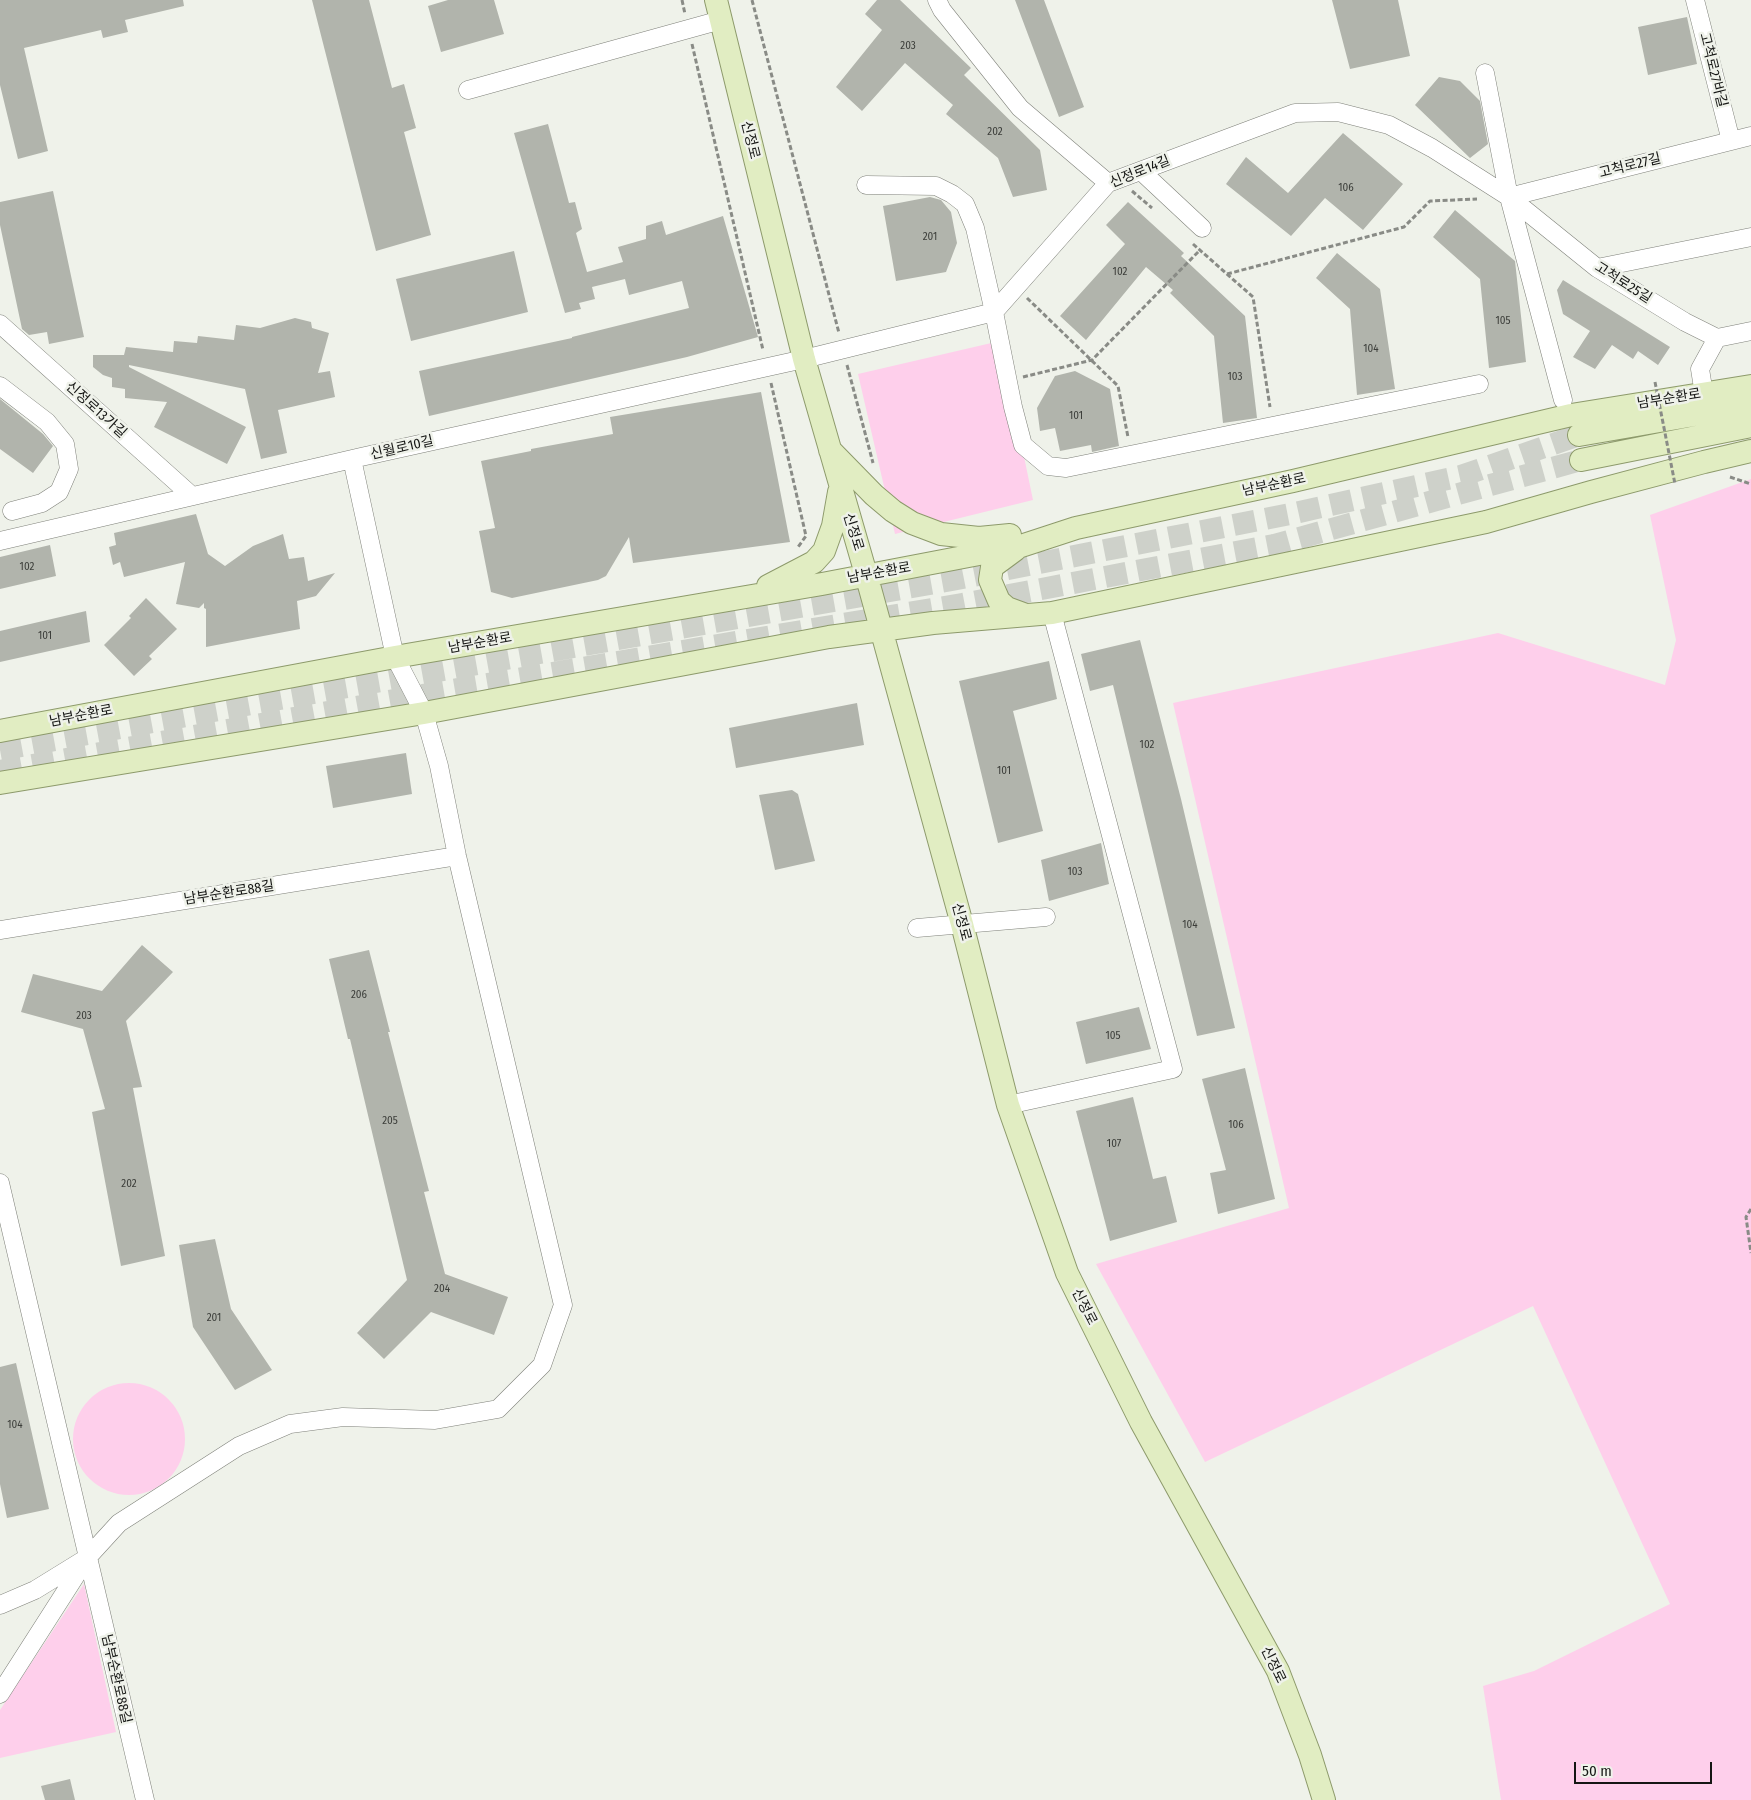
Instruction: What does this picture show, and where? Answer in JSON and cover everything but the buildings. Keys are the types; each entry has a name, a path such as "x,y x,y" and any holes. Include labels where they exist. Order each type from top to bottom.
{"main road":[{"name":"신정로","path":"718,10 804,359 882,631 962,924 1008,1105 1067,1273 1141,1422 1278,1671 1310,1755 1324,1800"},
{"name":"남부순환로","path":"0,731 395,657 746,597 1021,546 1076,528 1293,482 1572,415 1751,386"},
{"name":"남부순환로","path":"1579,435 1751,405"},
{"path":"1581,460 1751,426"},
{"path":"829,449 874,495 893,511 912,523 941,534 980,538 1076,528"},
{"path":"0,783 424,713 829,637 933,623 1052,613 1486,522 1591,492 1751,451"},
{"path":"746,597 814,562 824,551 833,526 840,486"},
{"path":"1021,546 992,566 990,580 999,601 1007,608 1027,615"}],"street":[{"path":"937,0 942,10 1020,108 1113,181"},
{"name":"고척로27바길","path":"1694,0 1731,141"},
{"path":"468,90 688,29 718,10"},
{"path":"1485,73 1509,197 1563,400"},
{"name":"신정로14길","path":"994,312 1113,181 1295,113 1338,112 1390,125 1432,148 1509,197"},
{"name":"고척로27길","path":"1509,197 1751,136"},
{"path":"1141,171 1202,228"},
{"path":"866,185 936,186 952,194 965,204 975,228 1023,444 1048,466 1066,468 1479,384"},
{"name":"고척로25길","path":"1509,197 1597,268 1685,322 1717,338"},
{"path":"1597,268 1751,237"},
{"path":"804,359 994,312"},
{"name":"신정로13가길","path":"0,324 192,496"},
{"path":"1704,394 1700,369 1717,338 1751,331"},
{"name":"신월로10길","path":"0,540 352,459 804,359"},
{"path":"0,386 47,422 65,444 69,469 59,492 42,503 12,511"},
{"path":"0,1694 87,1558 118,1523 239,1446 290,1424 343,1417 435,1420 498,1409 542,1365 564,1305 457,856 439,766 424,713 395,657 352,459"},
{"path":"1008,1105 1173,1069 1052,613"},
{"name":"남부순환로88길","path":"0,930 457,856"},
{"path":"917,928 1046,917"},
{"name":"남부순환로88길","path":"0,1183 145,1800"},
{"path":"0,1605 35,1590 87,1558"}],"path":[{"path":"682,0 806,536 797,548"},
{"path":"752,0 873,464"},
{"path":"1113,181 1155,211"},
{"path":"1227,274 1404,227 1430,202 1509,197"},
{"path":"1192,243 1253,297 1270,408"},
{"path":"1008,381 1092,360 1200,250"},
{"path":"1016,287 1118,386 1132,454"},
{"path":"1655,382 1675,484"},
{"path":"1751,1209 1746,1217 1751,1253"}],"shaded area":[{"path":"1000,341 1033,500 895,534 858,374"},
{"path":"1751,479 1751,1800 1501,1800 1483,1686 1534,1671 1670,1604 1533,1306 1205,1462 1096,1264 1289,1208 1173,703 1498,633 1665,685 1676,640 1650,515"},
{"path":"129,1383 140,1384 150,1388 168,1400 180,1418 184,1428 184,1450 180,1460 168,1478 150,1490 140,1494 129,1495 118,1494 108,1490 90,1478 78,1460 74,1450 73,1439 74,1428 78,1418 90,1400 108,1388 118,1384"},
{"path":"84,1584 116,1732 0,1758 0,1710"}],"tunnel":[{"path":"0,750 952,580 1290,514 1461,476 1579,435"},
{"path":"0,771 428,694 962,604 1274,545 1581,460"}]}
